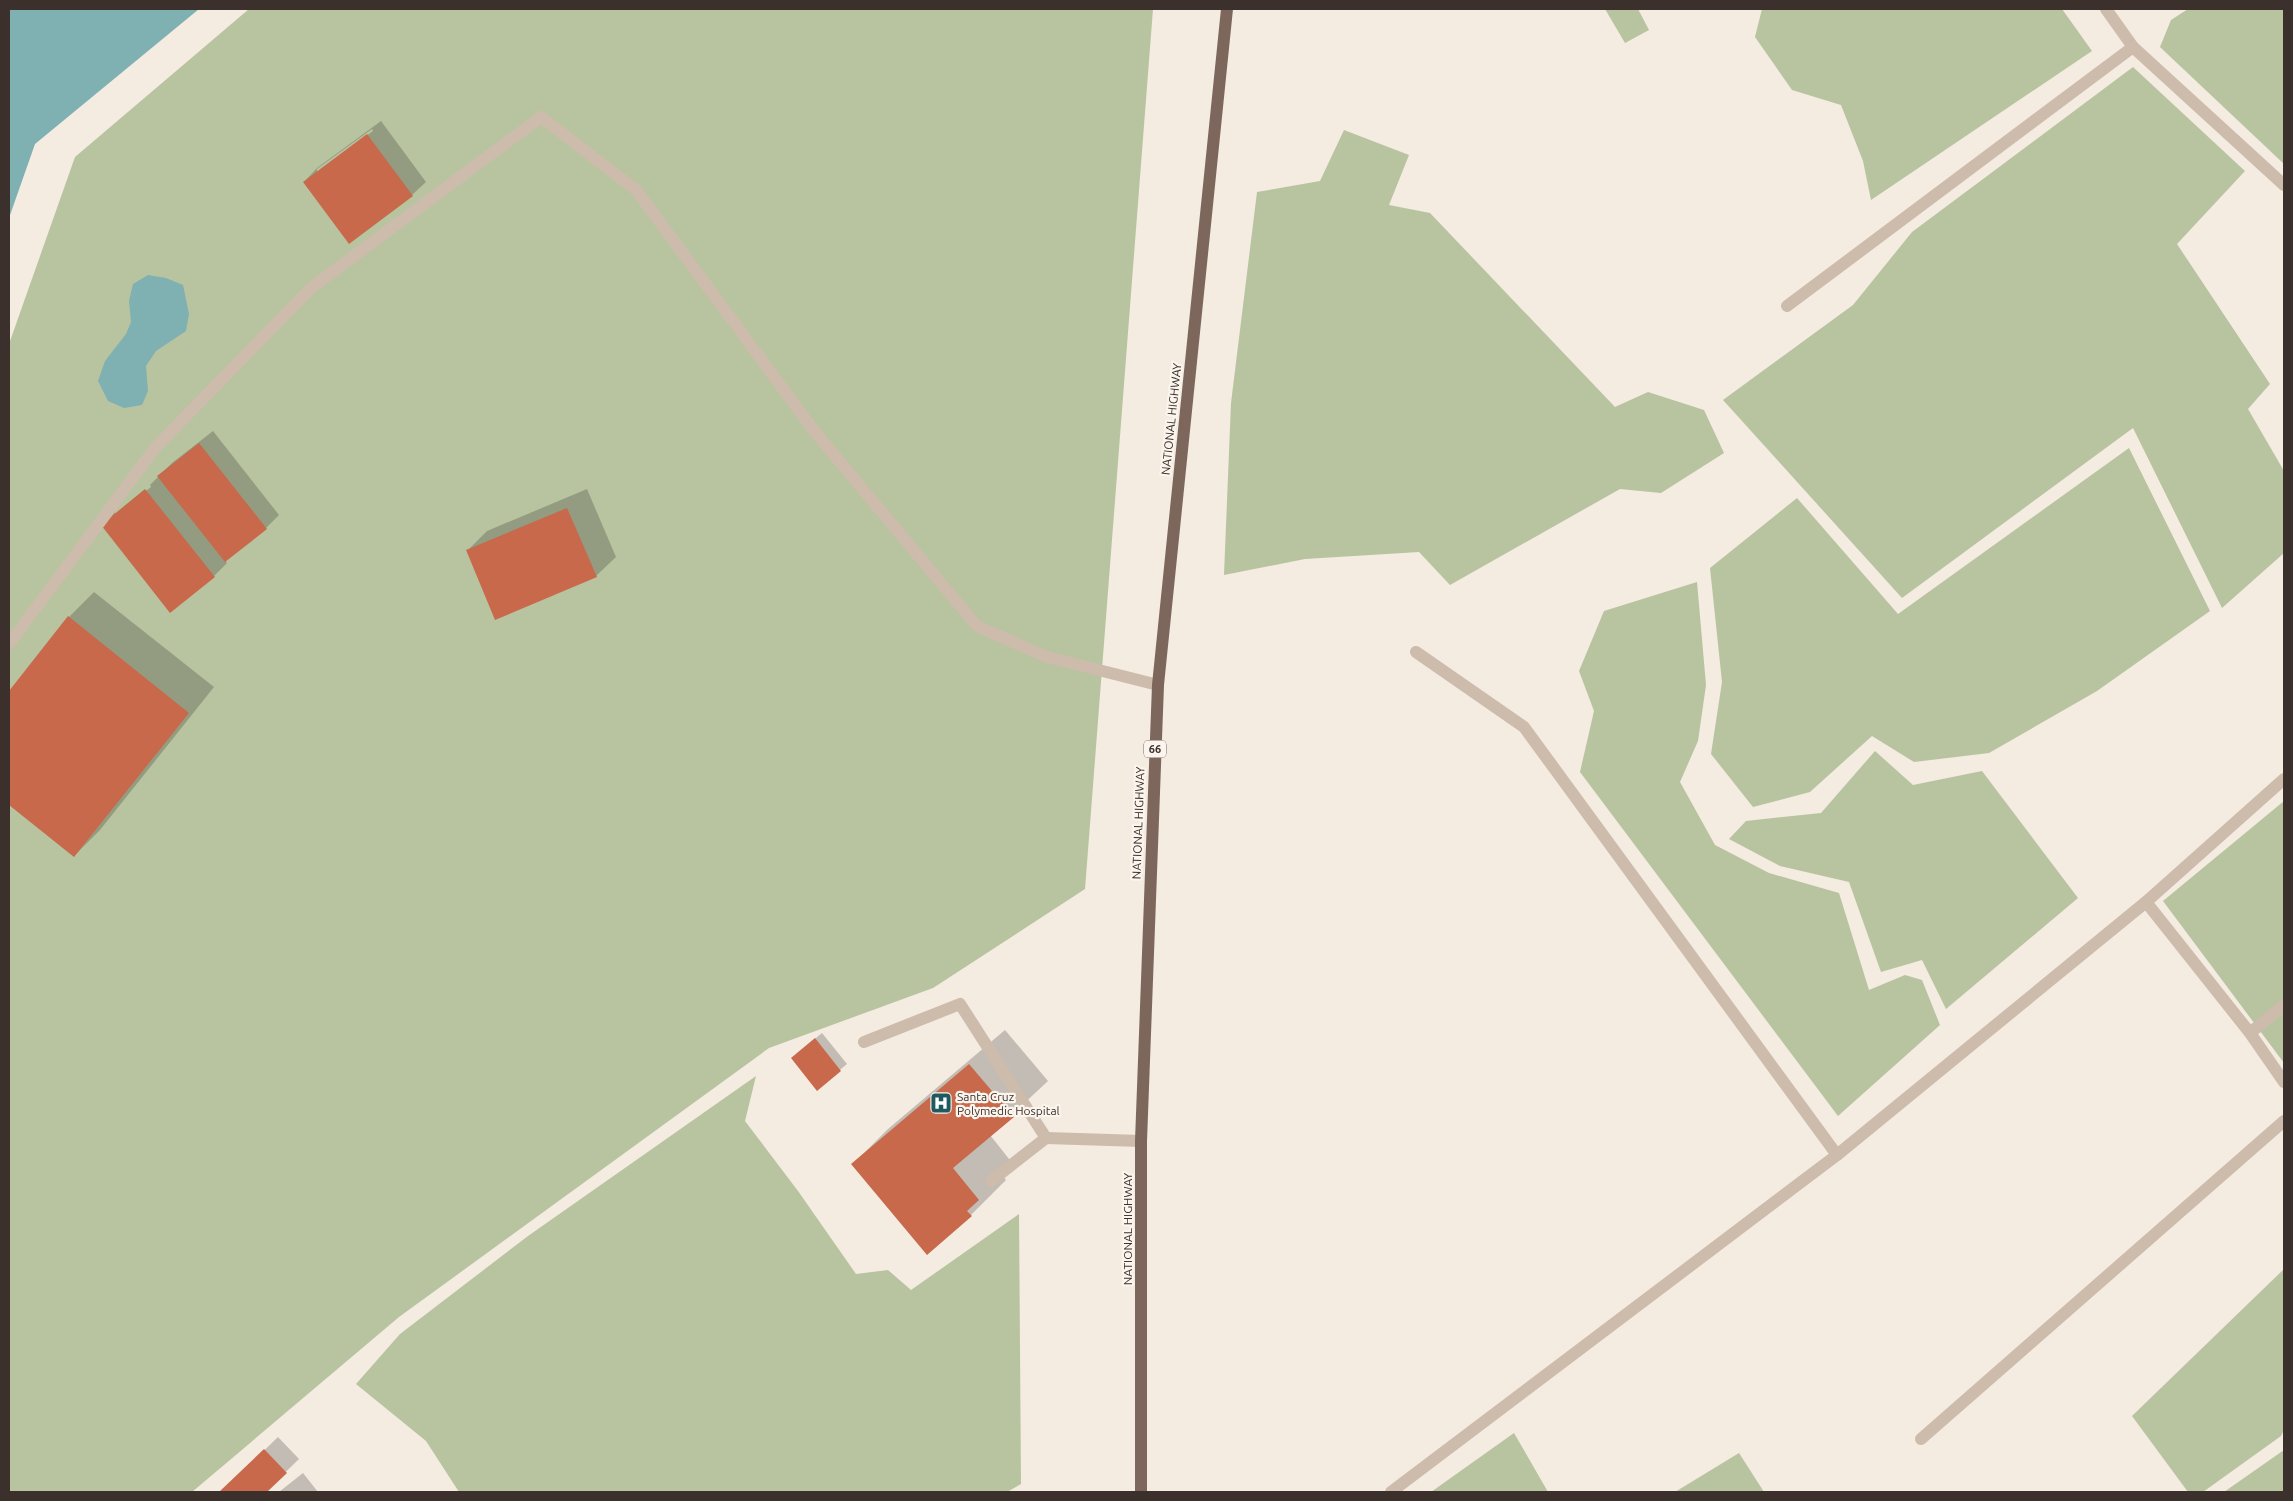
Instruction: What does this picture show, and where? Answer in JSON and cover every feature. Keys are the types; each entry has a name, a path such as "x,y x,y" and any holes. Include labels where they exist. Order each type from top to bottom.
{"main road":[{"name":"NATIONAL HIGHWAY","path":"1141,1492 1141,1141 1158,685 1227,9"}],"street":[{"path":"2106,9 2133,47 2284,184"},
{"path":"1788,306 2133,47"},
{"path":"9,644 155,448 310,288 541,117 636,190 815,432 977,626 1047,657 1158,685"},
{"path":"1416,652 1524,727 1837,1155"},
{"path":"1391,1492 1837,1155 2146,902 2284,779"},
{"path":"2146,902 2250,1033 2284,1082"},
{"path":"864,1042 960,1004 1046,1138"},
{"path":"2250,1033 2284,1005"},
{"path":"1921,1439 2284,1121"},
{"path":"992,1181 1046,1138 1141,1141"}],"green space":[{"path":"249,9 1153,9 1085,889 933,988 769,1048 399,1317 192,1492 9,1492 9,344 75,157"},
{"path":"1605,9 1638,9 1649,30 1625,43"},
{"path":"1762,9 2062,9 2092,51 1871,200 1863,161 1841,105 1792,90 1755,37"},
{"path":"2188,9 2284,9 2284,164 2160,47 2171,20"},
{"path":"2133,67 2245,171 2177,244 2270,384 2248,409 2284,471 2284,553 2222,608 2133,428 1902,598 1723,400 1853,305 1912,232"},
{"path":"1344,130 1409,155 1389,205 1430,213 1615,407 1648,392 1704,410 1724,453 1661,493 1620,489 1450,585 1419,552 1305,559 1224,575 1231,403 1257,192 1320,181"},
{"path":"2129,448 2210,611 2097,691 1989,753 1914,762 1872,736 1810,792 1753,807 1711,754 1722,682 1710,568 1797,498 1898,614"},
{"path":"1697,582 1706,685 1698,741 1680,782 1715,845 1769,873 1839,893 1869,990 1905,975 1922,980 1940,1025 1838,1116 1580,772 1594,711 1579,671 1604,611"},
{"path":"1875,751 1913,785 1982,771 2078,898 1946,1009 1922,960 1881,972 1849,882 1780,866 1729,839 1746,821 1821,813"},
{"path":"2284,801 2284,1063 2163,901"},
{"path":"756,1076 745,1121 798,1191 856,1274 888,1270 911,1290 1019,1214 1021,1484 1007,1492 459,1492 426,1441 356,1384 400,1334 528,1236"},
{"path":"2284,1269 2284,1430 2281,1436 2203,1492 2188,1492 2132,1416"},
{"path":"1514,1433 1548,1492 1431,1492"},
{"path":"2284,1450 2284,1492 2224,1492"},
{"path":"1739,1453 1764,1492 1675,1492"}],"water":[{"path":"9,9 199,9 35,144 9,218"},
{"path":"148,275 166,278 183,285 189,314 186,331 156,351 146,366 148,391 142,405 124,408 108,401 98,381 105,361 126,334 131,322 129,301 133,284"}],"building":[{"path":"367,134 413,196 349,244 303,182"},
{"path":"199,443 267,529 225,562 157,476"},
{"path":"145,489 215,577 170,613 101,525"},
{"path":"567,508 597,577 495,620 466,550"},
{"path":"68,616 189,713 74,857 9,805 9,691"},
{"path":"815,1038 841,1071 817,1091 791,1058"},
{"path":"969,1064 1014,1117 953,1168 979,1200 967,1211 972,1216 927,1255 851,1164"},
{"path":"264,1449 287,1473 267,1492 219,1492"}],"place":[{"name":"Santa Cruz Polymedic Hospital","path":"941,1103"}]}
